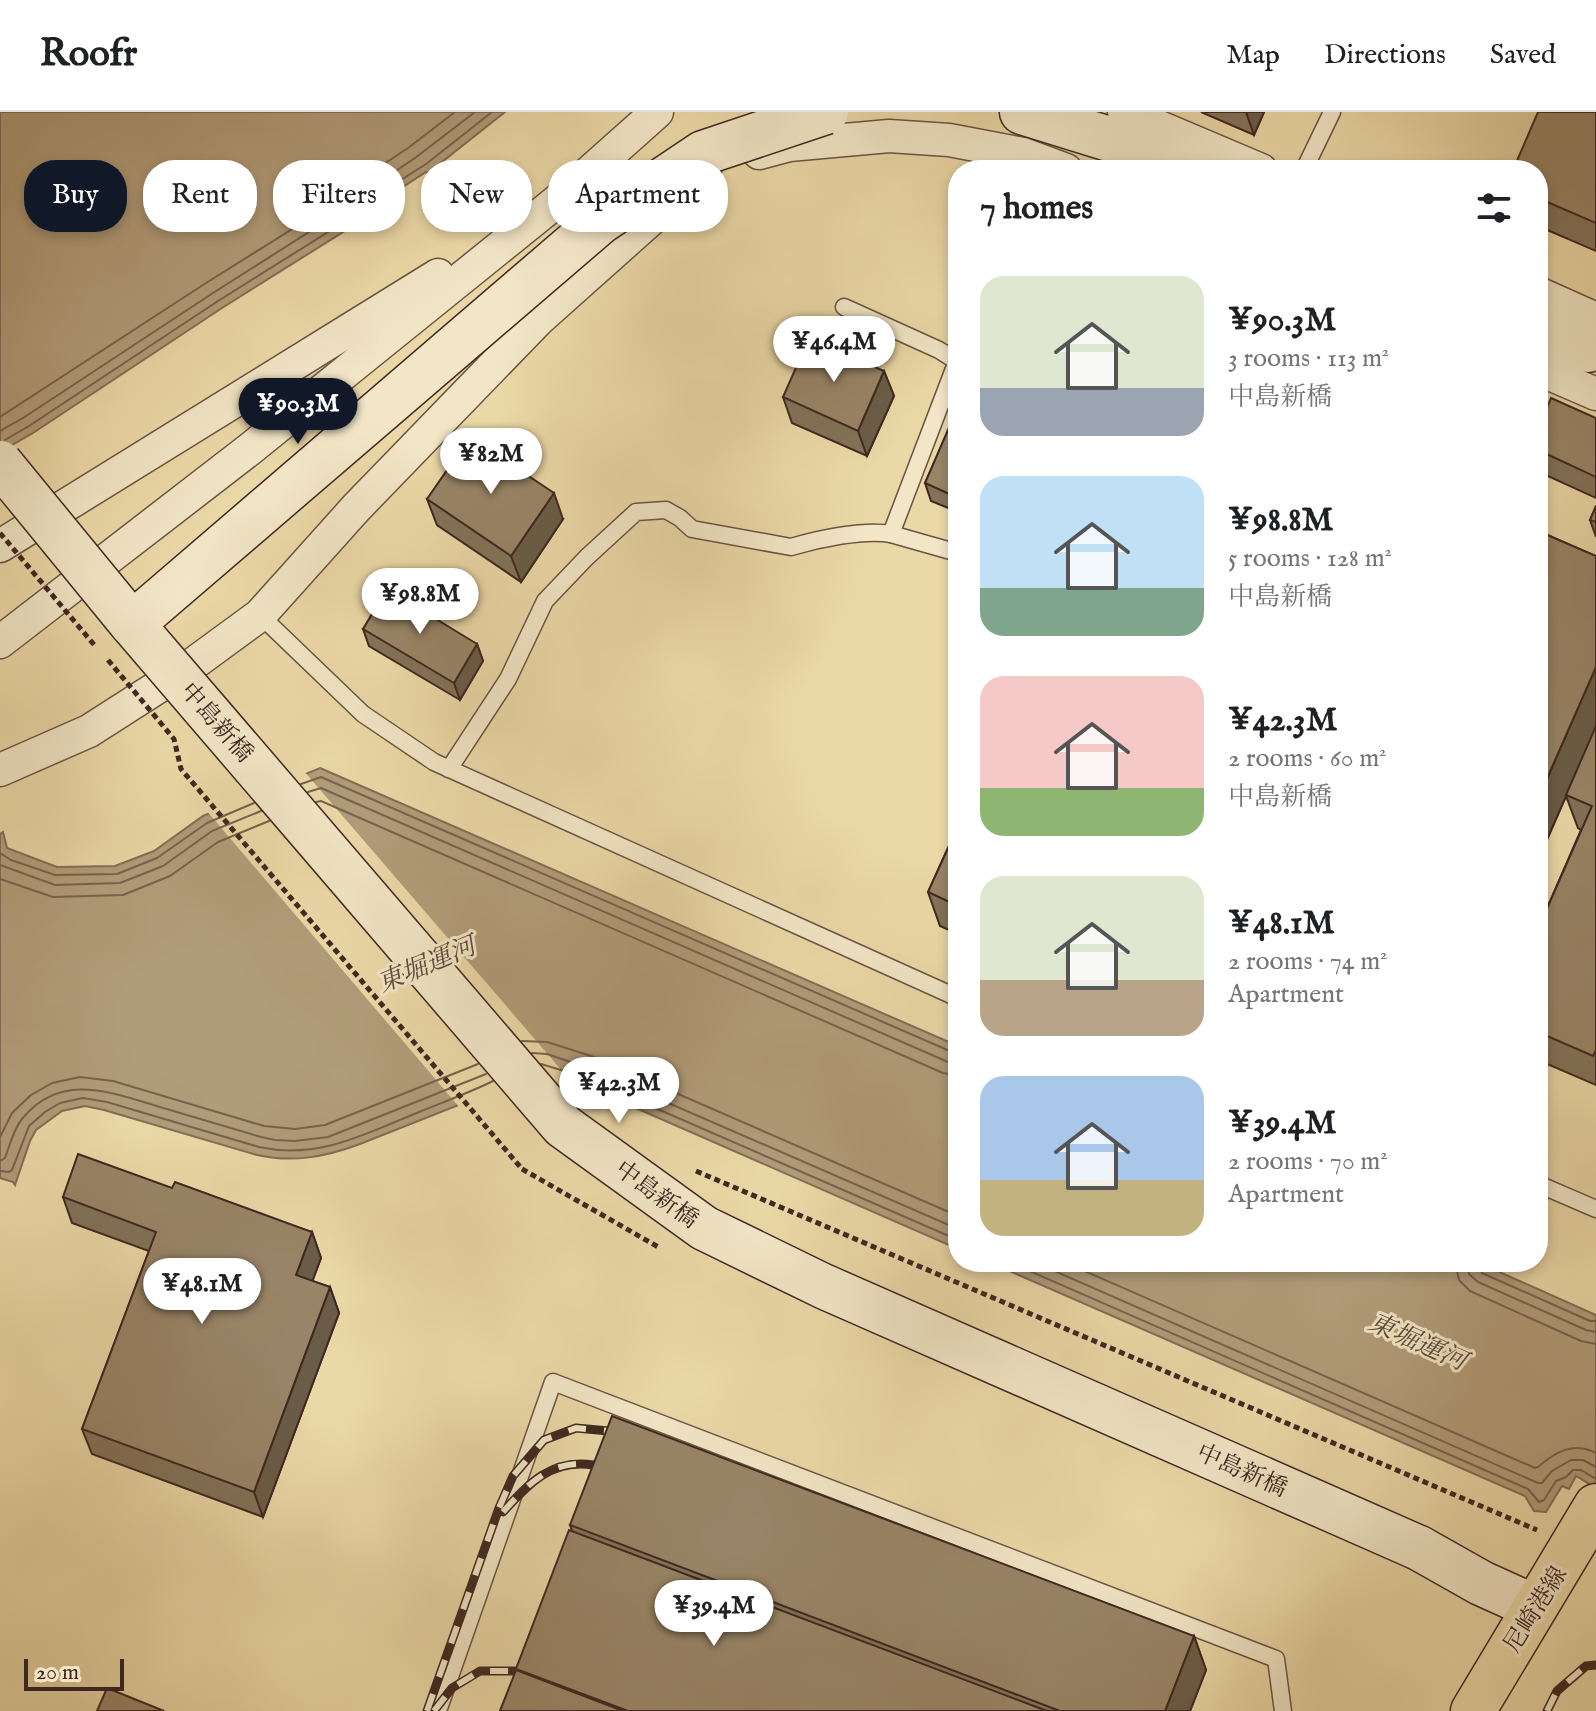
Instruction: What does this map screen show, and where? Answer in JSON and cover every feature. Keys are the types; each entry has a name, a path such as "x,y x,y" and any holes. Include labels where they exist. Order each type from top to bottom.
{"main road":[{"name":"尼崎港線","path":"1473,1711 1596,1506"}],"street":[{"path":"603,160 657,112"},
{"path":"717,160 769,112"},
{"path":"132,624 600,222 703,153 826,112"},
{"path":"898,112 949,140"},
{"path":"1022,112 1168,160"},
{"path":"1124,112 1237,160"},
{"path":"728,164 789,145 889,136 949,140 1039,160"},
{"path":"0,546 548,207"},
{"path":"0,642 250,449 548,208"},
{"path":"0,770 89,731 189,667 260,615 356,508 538,320 637,232"},
{"path":"1548,302 1593,341"},
{"path":"1548,330 1593,341"},
{"path":"1548,373 1596,394"},
{"name":"中島新橋","path":"0,463 132,624 563,1126 704,1228 823,1286 1419,1548 1481,1583 1534,1607"}],"lane":[{"path":"1309,160 1332,112"},
{"path":"844,307 948,356"},
{"path":"891,534 948,388"},
{"path":"449,769 508,679 545,601 636,512 666,510 692,529 791,547 876,531 948,550"},
{"path":"260,615 363,714 434,762 948,994"},
{"path":"1548,1188 1596,1209"},
{"path":"438,1711 553,1382 1276,1659 1283,1711"}],"path":[{"path":"0,533 174,739 181,769 522,1169"},
{"path":"935,1273 1574,1545"}],"water":[{"path":"0,112 505,112 444,160 421,160 421,175 405,186 405,160 273,160 273,232 343,232 0,452"},
{"name":"東堀運河","path":"320,768 948,1042 948,1245 581,1084 542,1072 360,1144 322,1155 296,1158 257,1155 85,1106 62,1111 36,1130 15,1185 0,1178 0,834 3,832 7,848 57,867 115,866 154,851 203,816"},
{"name":"東堀運河","path":"1012,1272 1499,1272 1596,1315 1596,1488 1576,1476 1569,1489 1562,1486 1546,1512 1534,1511 1525,1496"}],"pier":[{"path":"303,770 576,1087 541,1076 526,1075 496,1094 460,1108 206,810"}],"building":[{"path":"1538,112 1596,112 1596,223 1548,202 1548,160 1517,160"},
{"path":"809,338 884,371 858,431 783,397"},
{"path":"1551,398 1596,418 1596,477 1548,455 1548,405"},
{"path":"948,430 948,493 925,483"},
{"path":"470,437 554,493 511,556 427,499"},
{"path":"1596,506 1596,522 1590,520"},
{"path":"1548,535 1596,556 1596,667 1548,776"},
{"path":"387,589 477,644 454,683 363,629"},
{"path":"1596,726 1596,1050 1593,1056 1548,1036 1548,906 1592,806 1566,795"},
{"path":"948,848 948,901 928,892"},
{"path":"78,1154 172,1188 175,1182 312,1232 296,1275 330,1287 254,1492 82,1429 156,1232 63,1197"},
{"path":"612,1416 1194,1636 1165,1711 1060,1711 570,1525"},
{"path":"569,1530 1047,1711 628,1711 516,1669"},
{"path":"516,1670 623,1711 500,1711"},
{"path":"107,1688 164,1711 97,1711"}],"railway":[{"path":"427,1711 513,1476 544,1440 576,1428 628,1435"},
{"path":"503,1512 532,1483 553,1469 565,1465 593,1465"},
{"path":"1547,1711 1557,1691 1586,1666 1596,1665"},
{"path":"434,1711 452,1688 480,1671 514,1671"}]}
